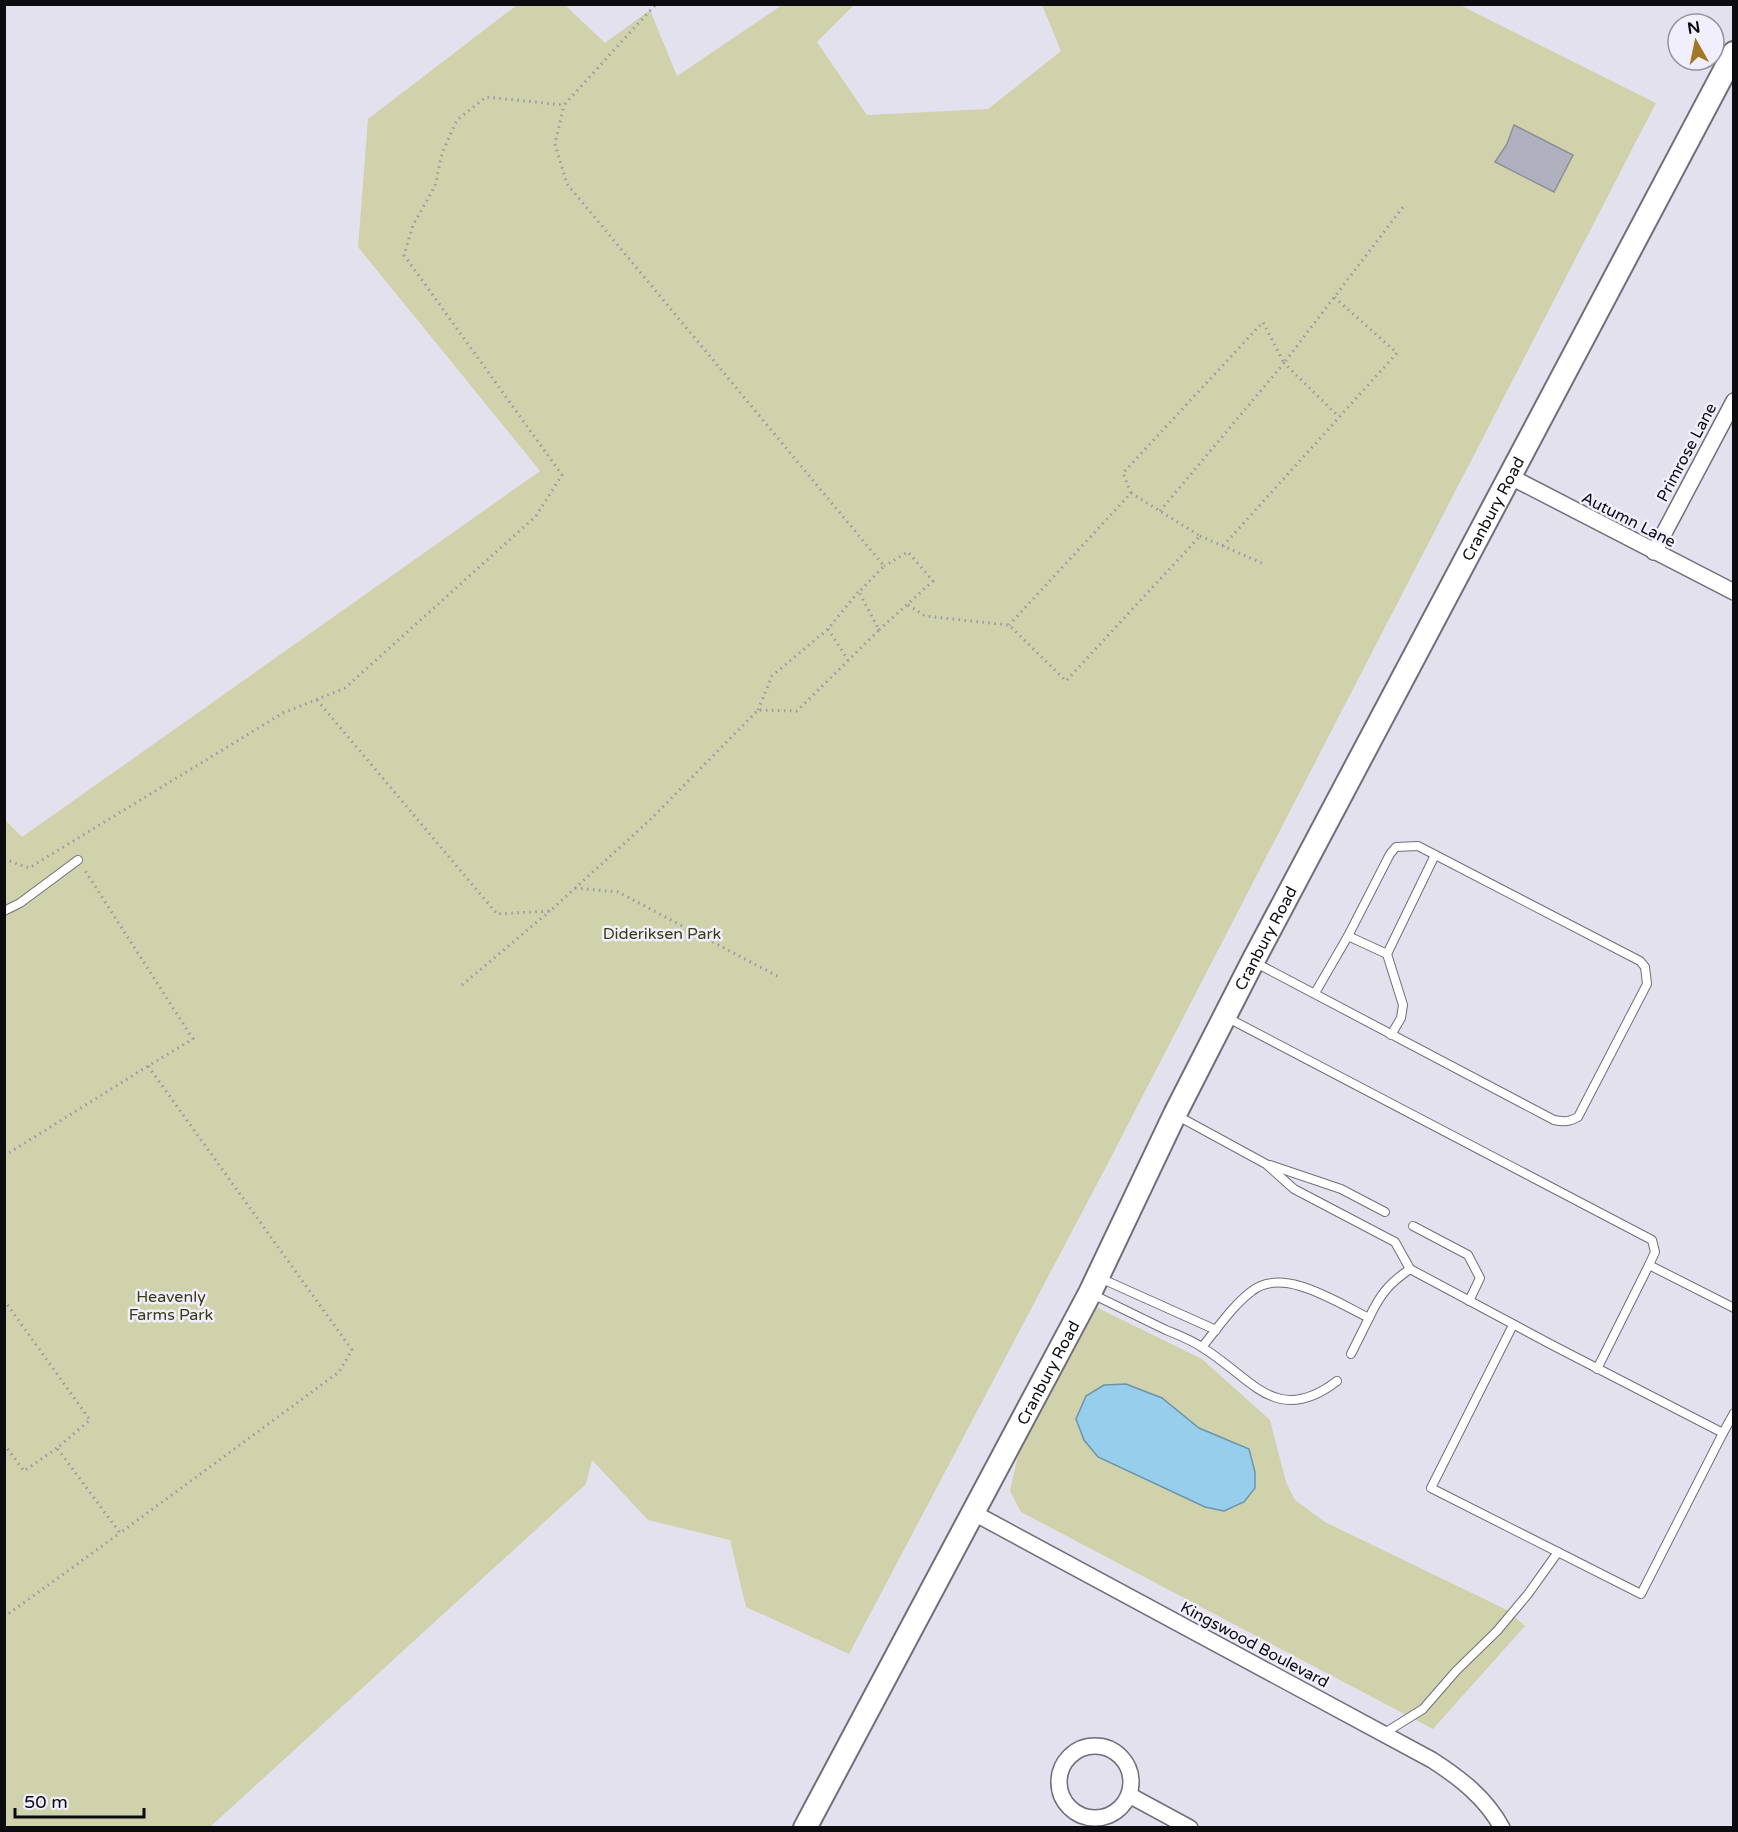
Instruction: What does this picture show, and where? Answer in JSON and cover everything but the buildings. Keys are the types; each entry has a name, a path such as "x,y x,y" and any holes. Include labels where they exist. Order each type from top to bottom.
{"main road":[{"name":"Cranbury Road","path":"805,1827 1095,1285 1175,1114 1253,961 1734,53"}],"street":[{"name":"Primrose Lane","path":"1654,552 1734,401"},
{"name":"Autumn Lane","path":"1509,476 1734,592"},
{"name":"Kingswood Boulevard","path":"974,1513 1454,1774 1474,1791 1495,1815 1502,1827"},
{"path":"1101,1746 1112,1749 1128,1765 1131,1776 1129,1795 1121,1808 1112,1814 1101,1818 1090,1818 1069,1807 1059,1787 1059,1776 1069,1756 1079,1749 1101,1746"},
{"path":"1129,1795 1190,1827"}],"lane":[{"path":"1253,961 1554,1120 1563,1122 1578,1117 1647,984 1645,967 1640,961 1418,846 1407,845 1396,847 1390,854 1348,936 1315,993"},
{"path":"1391,1035 1401,1018 1403,1005 1387,954 1435,855"},
{"path":"4,911 20,903 78,860"},
{"path":"1348,936 1387,954"},
{"path":"1225,1016 1652,1240 1655,1252 1596,1369"},
{"path":"1175,1114 1266,1164 1341,1189 1385,1212"},
{"path":"1266,1164 1294,1189 1395,1242 1410,1269 1596,1369 1723,1433"},
{"path":"1413,1226 1468,1255 1480,1278 1469,1301"},
{"path":"1649,1265 1734,1308"},
{"path":"1352,1354 1380,1296 1392,1280 1410,1269"},
{"path":"1202,1347 1234,1308 1254,1289 1277,1282 1297,1284 1369,1318"},
{"path":"1095,1285 1216,1330"},
{"path":"1095,1285 1202,1347 1260,1392 1279,1399 1299,1400 1320,1394 1337,1381"},
{"path":"1514,1325 1431,1488 1641,1594 1734,1413"},
{"path":"1383,1734 1423,1709 1456,1671 1497,1631 1528,1594 1558,1552"}],"path":[{"path":"656,4 564,105 555,144 567,184 884,566"},
{"path":"4,859 29,868 283,713 345,688 536,516 562,475 404,255 413,225 435,186 442,153 457,120 486,97 564,105"},
{"path":"1160,511 1284,363 1403,207"},
{"path":"1222,546 1397,353 1334,297"},
{"path":"1262,563 1200,536 1131,493 1123,473 1263,322 1284,363 1339,417"},
{"path":"1009,625 1131,493"},
{"path":"908,604 925,616 1009,625 1066,681 1200,536"},
{"path":"462,985 550,911 651,819 758,710 772,676 828,629 884,566 908,552 933,581 879,630 797,711 758,710"},
{"path":"859,592 879,630"},
{"path":"828,629 848,660"},
{"path":"317,700 497,914 550,911"},
{"path":"4,1156 193,1039 68,845"},
{"path":"575,888 618,892 781,978"},
{"path":"4,1617 339,1372 352,1350 148,1066"},
{"path":"4,1300 90,1420 57,1448 24,1471 4,1444"},
{"path":"57,1448 120,1533"}],"green space":[{"name":"Dideriksen Park","path":"517,5 565,5 605,43 650,10 677,76 782,5 854,5 817,42 867,115 988,109 1061,51 1042,5 1460,5 1656,103 1107,1165 849,1654 746,1607 730,1540 648,1520 592,1460 586,1484 210,1827 5,1827 4,819 22,837 540,471 358,247 368,119"},
{"path":"1096,1307 1202,1359 1270,1420 1286,1482 1295,1500 1325,1522 1507,1610 1525,1626 1433,1729 1021,1512 1010,1491 1019,1451"}],"water":[{"path":"1126,1384 1162,1398 1199,1428 1249,1449 1255,1472 1255,1488 1244,1502 1224,1511 1205,1507 1098,1457 1084,1440 1076,1419 1086,1396 1104,1385"}],"park label":[{"name":"Heavenly Farms Park","path":"171,1305"}]}
